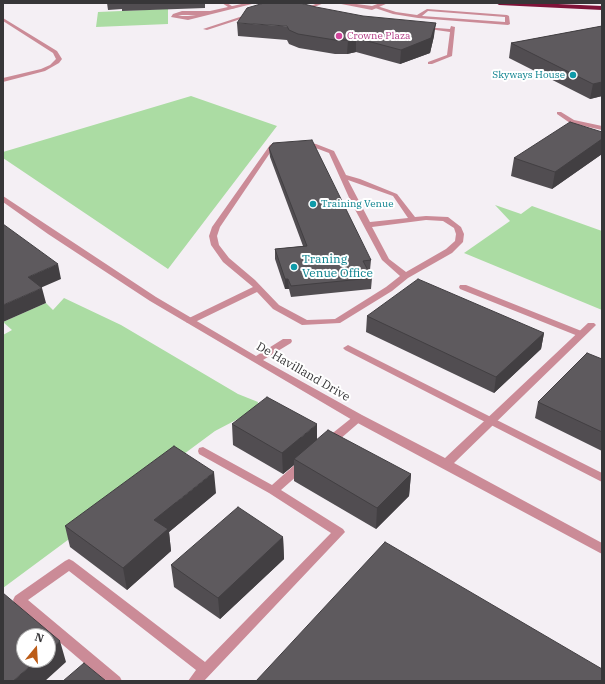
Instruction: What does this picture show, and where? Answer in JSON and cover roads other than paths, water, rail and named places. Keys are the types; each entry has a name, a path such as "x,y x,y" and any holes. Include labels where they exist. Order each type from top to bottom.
{"highway":[{"path":"499,3 602,8"}],"street":[{"path":"210,13 182,13 175,15 174,17 188,18 233,8 253,3"},
{"path":"339,3 358,7 377,7 384,3"},
{"path":"560,113 572,122 602,128"},
{"name":"De Havilland Drive","path":"3,198 128,282 256,360 358,418 602,549"},
{"path":"446,464 591,325"},
{"path":"256,360 287,341"}],"lane":[{"path":"224,3 233,8"},
{"path":"305,9 322,3"},
{"path":"377,7 394,13 418,17 508,24 507,16 427,10 418,17"},
{"path":"300,8 319,12"},
{"path":"205,29 258,13"},
{"path":"428,29 433,18"},
{"path":"3,19 55,52 59,59 52,66 43,70 3,80"},
{"path":"417,28 453,29 449,56 430,63"},
{"path":"367,225 413,219 445,219 457,227 460,234 459,242 449,251 405,276 337,321 304,323 276,307 258,288 226,260 215,245 212,236 216,227 272,146 292,142 314,145 332,152 367,225 386,260 405,276"},
{"path":"345,177 358,180 395,195 413,219"},
{"path":"464,287 581,334"},
{"path":"190,321 258,288"},
{"path":"348,348 602,478"},
{"path":"273,490 358,418"},
{"path":"195,681 339,532 273,490 203,451"},
{"path":"115,681 19,600 69,564 206,670"},
{"path":"79,671 91,661"}],"place":[{"name":"Crowne Plaza","path":"339,36"},
{"name":"Skyways House","path":"573,75"},
{"name":"Training Venue","path":"313,204"},
{"name":"Traning Venue Office","path":"294,267"}]}
